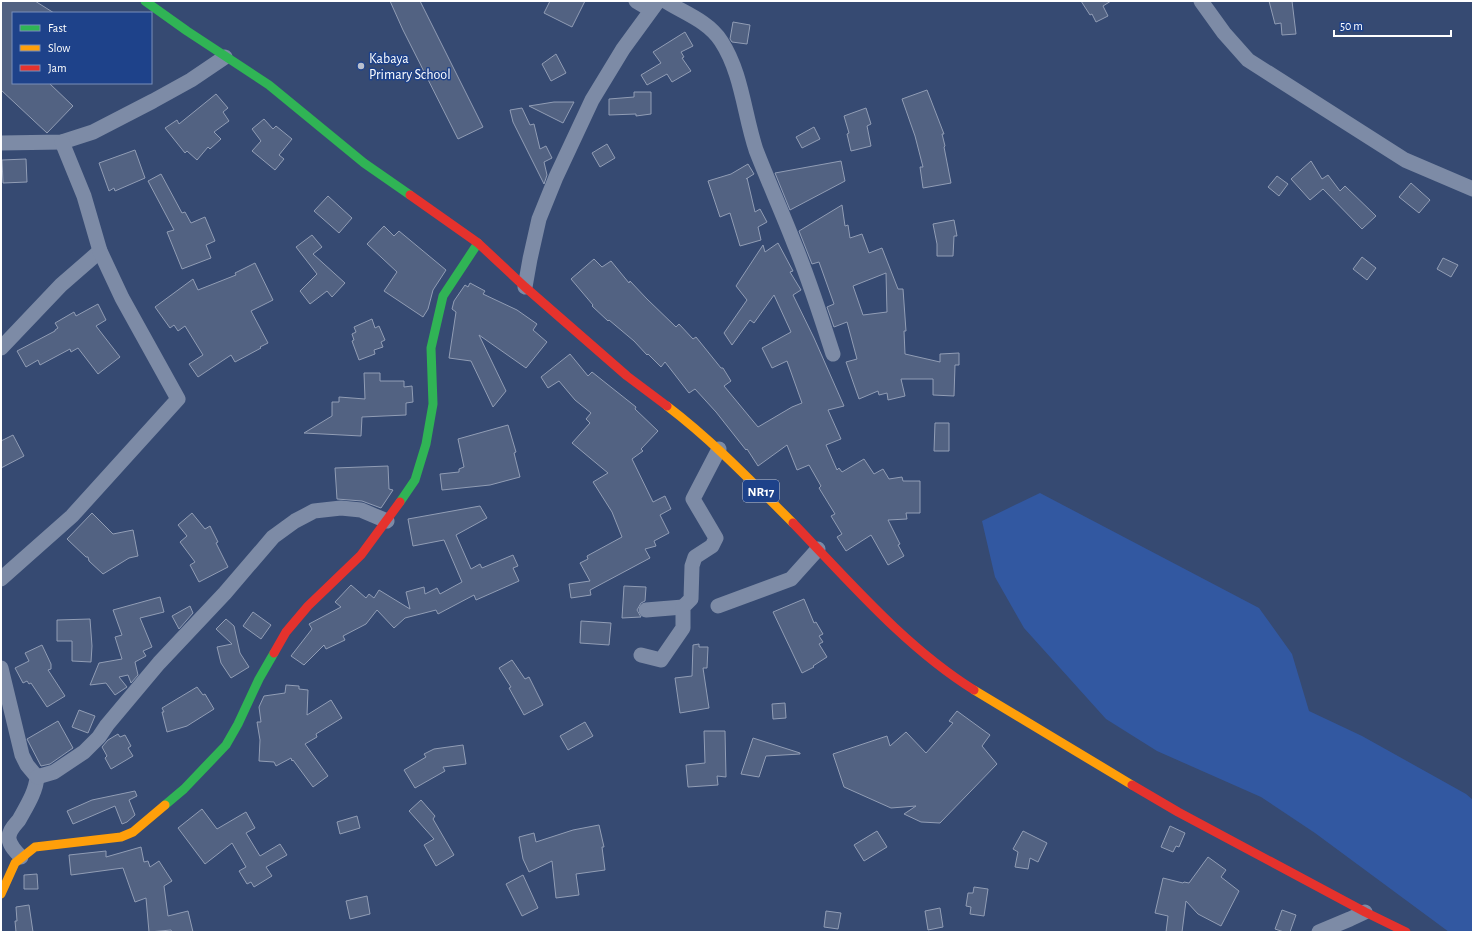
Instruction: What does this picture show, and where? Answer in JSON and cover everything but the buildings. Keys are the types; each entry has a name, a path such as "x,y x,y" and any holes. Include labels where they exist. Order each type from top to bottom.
{"main road":[{"name":"NR17","path":"145,1 225,57 269,85 364,163 478,243 525,287 627,376 688,422 719,449 899,632 935,662 965,684 1178,812 1365,912 1406,932"},
{"path":"1,894 15,863 35,847 121,837 133,832 184,789 226,745 238,724 259,679 286,632 308,606 361,555 387,521 415,480 426,444 433,404 431,348 443,296 478,243"}],"street":[{"path":"525,287 539,219 559,171 592,100 655,5 636,1"},
{"path":"665,1 707,25 721,40 732,59 756,148 795,243 819,309 833,354"},
{"path":"1201,1 1224,33 1248,60 1405,160 1473,189"},
{"path":"1,143 62,142 93,132 191,80 225,57"},
{"path":"1,578 72,516 178,398 122,298 100,251 84,196 62,142"},
{"path":"1,348 61,284 100,251"},
{"path":"646,610 683,607 692,599 692,566 695,557 712,546 716,538 693,499 719,449"},
{"path":"38,777 54,772 84,752 99,737 107,725 159,663 234,583 273,537 295,521 314,511 341,508 361,510 387,521"},
{"path":"718,606 791,579 818,549"},
{"path":"641,655 661,660 683,628 683,607"},
{"path":"1,668 22,755 27,765 38,777 37,785 19,820 11,830 9,838 12,847 21,857"},
{"path":"1319,932 1365,912"}],"shaded area":[{"path":"1040,493 1259,608 1292,654 1309,711 1362,736 1466,794 1473,800 1473,932 1449,932 1315,833 1261,797 1157,751 1106,719 1024,628 995,577 982,521"}],"traffic: fast":[{"path":"145,1 187,31 269,85 364,163 410,195"},
{"path":"400,502 415,480 426,444 433,404 431,348 443,296 478,243"},
{"path":"165,805 184,789 226,745 238,724 259,679 274,653"}],"traffic: slow":[{"path":"667,406 700,433 793,523"},
{"path":"974,690 1132,785"},
{"path":"1,894 15,863 35,847 121,837 133,832 165,805"}],"traffic: jam":[{"path":"410,195 478,243 525,287 627,376 667,406"},
{"path":"274,653 286,632 308,606 361,555 400,502"},
{"path":"793,523 901,634 924,654 974,690"},
{"path":"1132,785 1178,812 1365,912 1406,932"}],"place":[{"name":"Kabaya Primary School","path":"361,66"}]}
